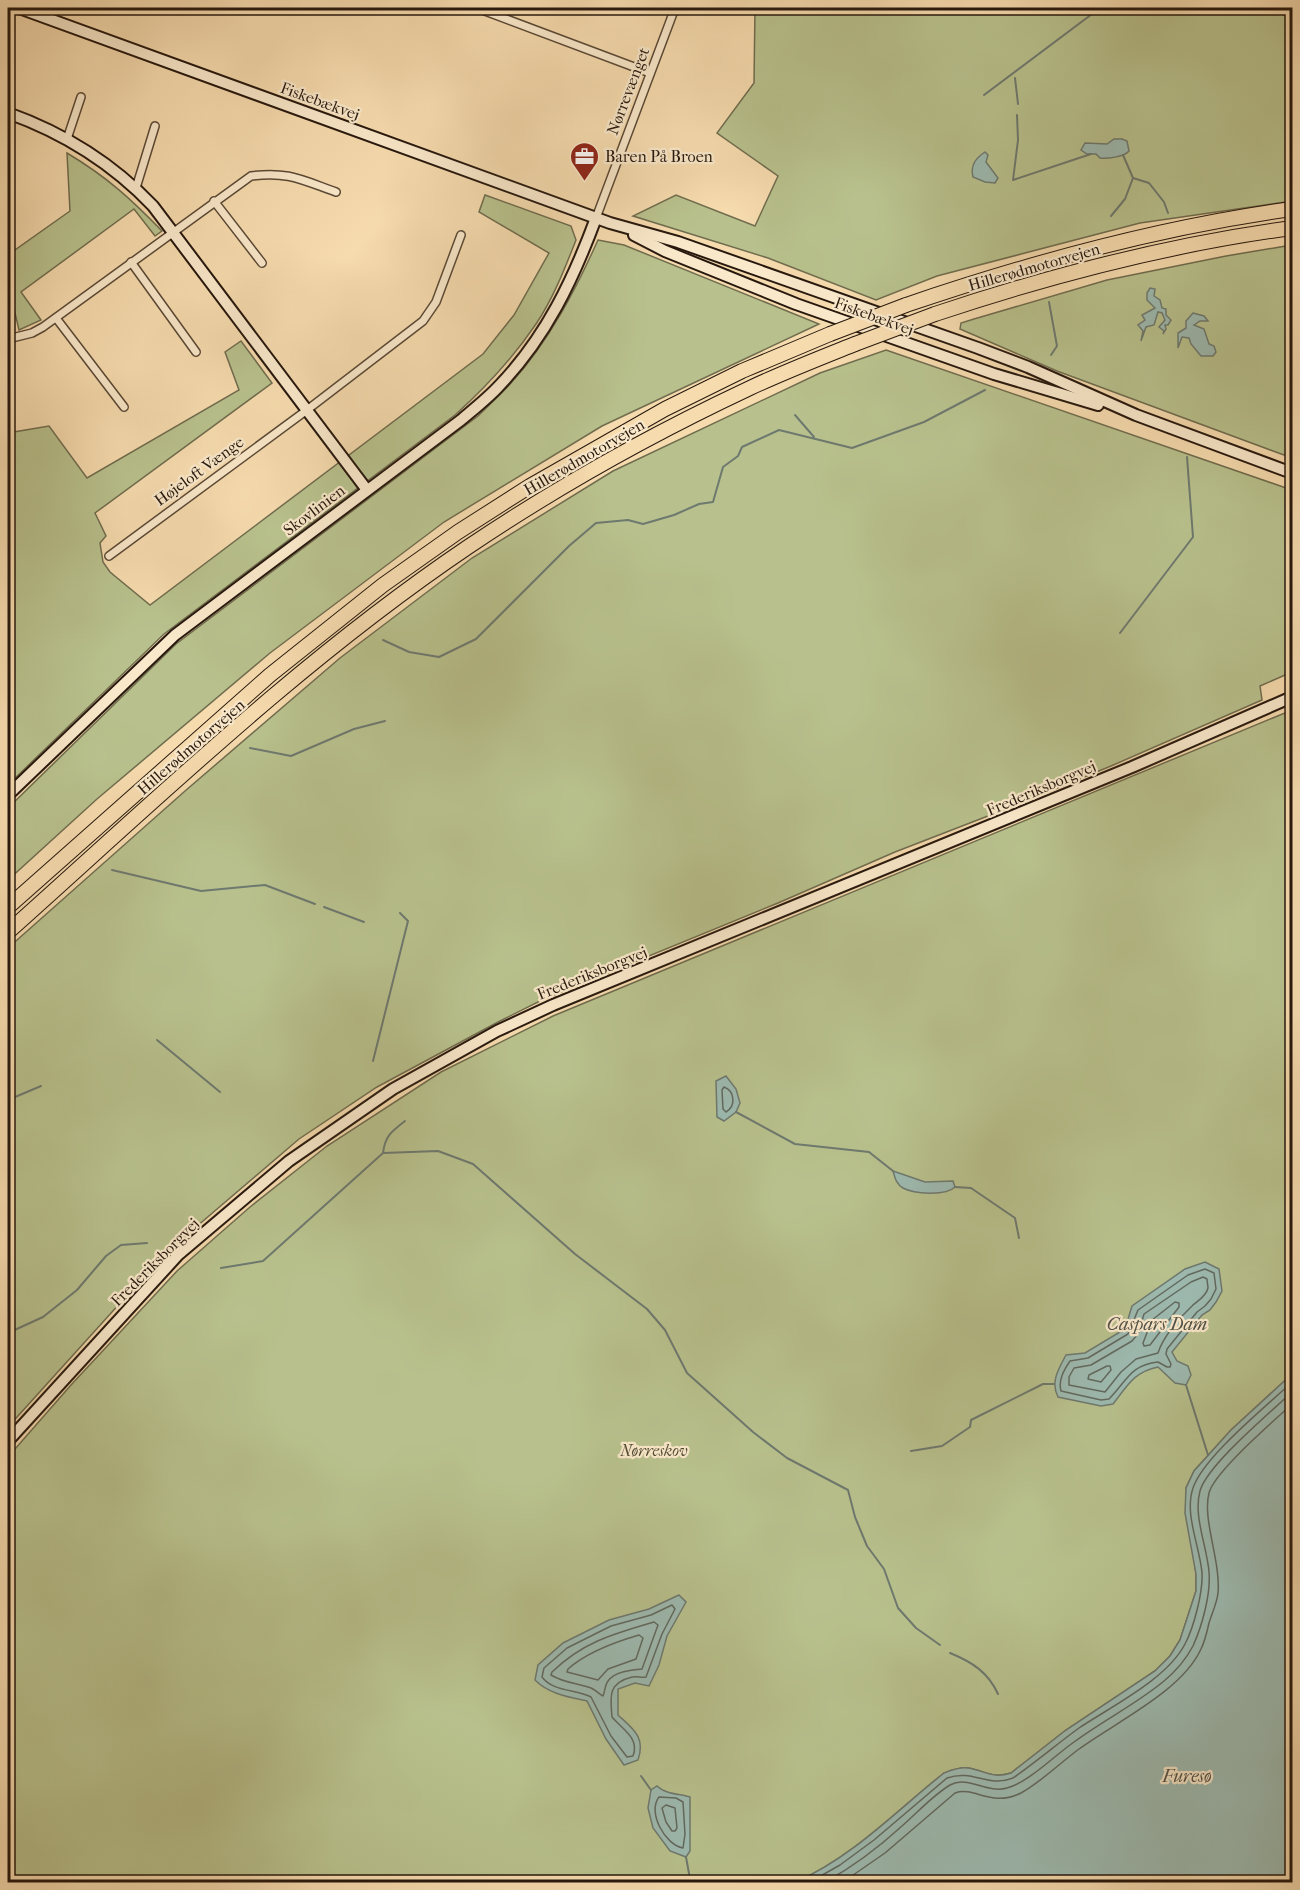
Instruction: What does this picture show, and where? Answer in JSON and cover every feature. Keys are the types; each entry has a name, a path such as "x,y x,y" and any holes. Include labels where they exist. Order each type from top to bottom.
{"highway":[{"name":"Hillerødmotorvejen","path":"8,908 270,675 383,585 458,532 530,486 665,409 742,371 906,304 1028,266 1136,238 1210,222 1293,209"},
{"name":"Hillerødmotorvejen","path":"8,932 284,688 354,630 467,548 536,502 670,427 751,387 935,314 1031,284 1141,255 1293,228"}],"street":[{"name":"Fiskebækvej","path":"19,8 610,223 678,243 978,348 1025,366 1136,416"},
{"path":"477,8 650,73"},
{"name":"Nørrevænget","path":"596,218 675,8"},
{"path":"67,139 81,97"},
{"path":"8,113 67,139 109,166 136,188 174,232 367,490"},
{"path":"136,188 156,126"},
{"path":"8,339 32,333 56,318 251,176 278,173 336,192"},
{"path":"214,201 262,262"},
{"name":"Skovlinien","path":"8,795 175,634 462,420 499,386 515,368 554,313 572,278 596,218"},
{"name":"Fiskebækvej","path":"610,223 665,251 796,304 994,374 1136,416 1293,473"},
{"name":"Højeloft Vænge","path":"109,556 423,321 436,302 461,235"},
{"path":"131,262 196,352"},
{"path":"56,318 124,407"},
{"name":"Frederiksborgvej","path":"8,1441 178,1255 289,1161 393,1089 497,1031 553,1005 1132,767 1293,697"}],"green space":[{"path":"755,8 1262,8 1292,17 1292,201 1140,223 937,276 876,300 768,258 633,216 676,195 755,226 778,176 717,133 754,83"},
{"path":"67,153 118,189 162,231 155,236 134,209 21,292 41,320 19,330 11,296 8,296 8,255 70,211"},
{"path":"485,195 571,226 576,240 548,304 518,349 455,415 164,634 8,785 8,433 49,426 87,478 239,390 225,352 241,341 272,383 95,513 106,536 100,543 103,562 110,572 150,605 483,354 514,315 549,253 479,212"},
{"path":"598,240 624,245 819,324 602,426 444,522 270,653 97,799 8,880 8,808 176,644 478,416 525,367 549,333"},
{"path":"1292,245 1292,458 1057,371 960,329 961,323 1107,280"},
{"path":"886,350 1292,490 1292,672 1260,686 1262,700 1111,766 895,852 778,903 544,999 377,1087 299,1139 196,1227 140,1281 8,1427 8,948 185,791 340,658 472,558 613,471 820,373"},
{"name":"Nørreskov","path":"1292,710 1292,1374 1231,1430 1194,1471 1186,1488 1196,1591 1180,1640 1170,1656 1155,1671 1066,1730 1011,1773 994,1775 965,1768 944,1773 855,1847 817,1872 796,1882 8,1882 8,1457 177,1271 250,1207 327,1146 441,1072 553,1016"}],"water":[{"path":"1114,139 1127,141 1129,151 1111,158 1100,158 1096,154 1087,154 1081,150 1085,143 1107,144"},
{"path":"985,152 988,155 986,162 998,178 995,183 973,177 974,162"},
{"path":"1150,288 1155,289 1154,296 1160,300 1162,308 1166,309 1166,315 1171,320 1168,325 1165,325 1166,329 1163,334 1164,331 1159,327 1165,320 1162,313 1158,312 1154,325 1146,327 1141,341 1143,331 1138,325 1145,320 1142,315 1155,308 1147,300"},
{"path":"1193,313 1204,316 1208,321 1200,321 1194,325 1204,329 1209,344 1214,346 1216,352 1213,356 1201,356 1189,338 1182,337 1178,348 1178,333 1186,328 1186,321"},
{"path":"726,1076 736,1089 740,1103 736,1112 724,1121 717,1117 716,1081"},
{"path":"893,1171 925,1182 953,1181 955,1187 937,1193 908,1190 899,1185"},
{"name":"Caspars Dam","path":"1205,1262 1219,1269 1222,1291 1210,1310 1202,1315 1172,1352 1177,1361 1188,1366 1191,1375 1186,1385 1175,1383 1158,1367 1137,1376 1113,1404 1101,1406 1058,1397 1055,1381 1066,1355 1085,1353 1125,1329 1132,1306 1185,1269"},
{"name":"Furesø","path":"1292,1374 1292,1882 796,1882 817,1872 855,1847 944,1773 965,1768 994,1775 1011,1773 1066,1730 1155,1671 1170,1656 1180,1640 1196,1591 1196,1574 1185,1513 1186,1488 1194,1471 1231,1430"},
{"path":"679,1595 686,1602 667,1636 659,1665 649,1686 635,1683 618,1689 618,1715 637,1734 640,1745 638,1760 624,1765 606,1739 587,1701 559,1694 540,1685 535,1680 538,1665 563,1643 609,1620 649,1609"},
{"path":"657,1786 668,1792 690,1797 690,1851 686,1857 670,1851 653,1828 648,1808 651,1790"}],"waterway":[{"path":"984,95 1100,8"},
{"path":"1015,78 1018,104"},
{"path":"1017,115 1018,140 1013,180 1091,154"},
{"path":"1111,216 1125,199 1133,178 1123,155"},
{"path":"1133,178 1149,183 1164,202 1168,213"},
{"path":"1049,302 1057,346 1051,355"},
{"path":"383,640 409,652 439,657 476,639 569,546 596,523 628,520 643,524 674,515 699,504 713,502 723,467 738,456 742,447 779,430 852,448 924,422 985,390"},
{"path":"795,415 814,437"},
{"path":"1120,633 1193,537 1187,457"},
{"path":"250,748 291,756 354,729 385,721"},
{"path":"112,870 201,891 265,885 315,904"},
{"path":"324,907 364,922"},
{"path":"373,1061 408,921 400,913"},
{"path":"157,1040 220,1092"},
{"path":"8,1100 41,1086"},
{"path":"736,1112 795,1144 869,1152 893,1171"},
{"path":"405,1121 390,1134 385,1142 383,1153 438,1151 473,1164 575,1254 647,1309 665,1330 687,1373 753,1432 787,1458 848,1490 855,1517 867,1546 884,1569 898,1608 916,1628 940,1645"},
{"path":"221,1268 263,1261 383,1153"},
{"path":"955,1187 971,1188 1015,1218 1019,1238"},
{"path":"8,1333 43,1317 77,1290 106,1256 121,1245 147,1243"},
{"path":"911,1451 942,1446 970,1427 971,1420 1043,1384 1054,1384"},
{"path":"1186,1385 1208,1455"},
{"path":"950,1653 965,1660 984,1674 998,1694"},
{"path":"641,1776 651,1790"},
{"path":"686,1857 690,1879 693,1882"}],"place":[{"name":"Baren På Broen","path":"584,182"}]}
